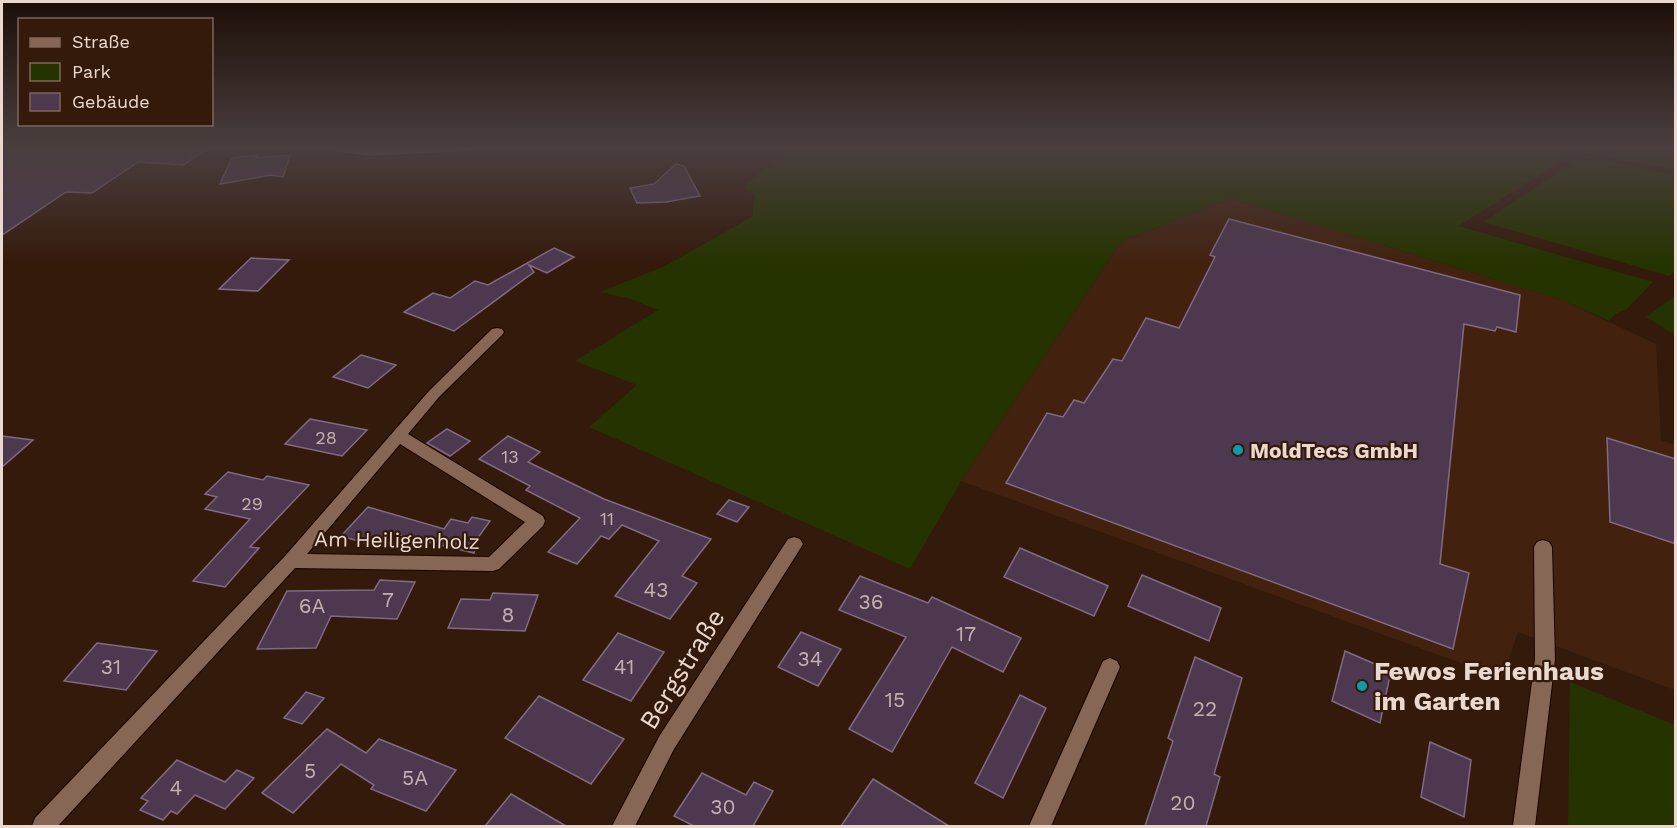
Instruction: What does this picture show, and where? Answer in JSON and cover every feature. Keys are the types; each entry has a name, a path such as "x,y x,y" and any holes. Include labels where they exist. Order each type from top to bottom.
{"street":[{"name":"Am Heiligenholz","path":"43,826 291,561 434,394 497,332"},
{"name":"Am Heiligenholz","path":"291,561 493,564 537,521 398,435"},
{"name":"Bergstraße","path":"623,826 667,742 794,544"},
{"path":"1524,826 1545,658 1543,547"},
{"path":"1040,826 1110,668"}],"shaded area":[{"name":"MoldTecs GmbH","path":"1230,198 1562,300 1656,344 1661,440 1675,445 1675,690 1518,632 1502,678 961,481 1121,242"}],"green space":[{"path":"747,187 1521,187 1458,226 1653,282 1627,309 1615,314 1609,321 1562,300 1230,198 1121,242 961,481 910,569 589,427 637,385 575,361 658,310 631,299 600,292 665,266 752,217 755,196 747,190"},
{"path":"1536,187 1675,187 1675,272 1669,276 1484,222"},
{"path":"1675,296 1675,335 1646,317"},
{"path":"1570,682 1675,725 1675,826 1568,826"}],"building":[{"path":"2,187 101,187 92,193 66,192 2,235"},
{"path":"695,187 700,196 666,202 637,203 630,188"},
{"name":"MoldTecs GmbH","path":"1229,219 1520,295 1516,332 1497,327 1495,331 1464,324 1440,564 1469,573 1453,649 1006,483 1047,413 1063,417 1074,400 1084,403 1113,359 1122,361 1146,318 1179,328 1215,257 1210,255"},
{"path":"554,248 574,257 547,273 529,265 534,272 454,331 404,312 433,293 450,298 475,281 488,285"},
{"path":"251,258 289,260 258,291 219,289"},
{"path":"361,355 396,365 368,388 333,377"},
{"path":"310,419 367,430 342,456 285,444"},
{"path":"447,429 470,441 450,456 427,443"},
{"path":"2,436 33,440 2,467"},
{"path":"508,436 540,452 528,462 604,499 711,539 682,576 697,583 670,619 615,596 659,541 622,525 609,539 601,536 577,564 548,552 580,518 526,490 530,486 479,459"},
{"path":"1607,438 1676,459 1676,544 1610,522"},
{"path":"228,472 263,480 267,476 309,485 250,547 259,548 225,587 193,581 250,519 205,509 217,497 205,494"},
{"path":"729,500 749,507 737,522 717,514"},
{"path":"368,507 444,529 451,519 468,523 472,517 490,521 477,539 474,553 391,533 379,547 341,536"},
{"path":"1020,548 1108,586 1094,616 1004,577"},
{"path":"1142,575 1221,608 1209,641 1128,606"},
{"path":"860,576 928,603 932,597 1021,638 1003,672 952,647 892,752 849,729 906,637 839,610"},
{"path":"380,580 415,582 397,619 331,616 316,648 257,649 287,591 374,590"},
{"path":"493,593 538,595 525,631 448,628 461,599 490,600"},
{"path":"801,632 841,649 818,686 778,667"},
{"path":"618,633 664,652 631,701 583,680"},
{"path":"97,643 157,651 126,690 64,681"},
{"name":"Fewos Ferienhaus im Garten","path":"1345,651 1391,671 1380,723 1332,701"},
{"path":"1195,657 1242,678 1214,774 1220,777 1206,826 1145,826 1173,741 1168,738"},
{"path":"306,692 324,698 302,724 284,718"},
{"path":"1020,695 1046,708 1003,798 975,783"},
{"path":"539,696 624,739 591,784 505,738"},
{"path":"327,729 366,753 379,739 456,770 426,811 371,789 374,785 341,764 293,813 262,793"},
{"path":"1430,742 1471,760 1464,817 1421,797"},
{"path":"177,760 225,782 237,770 254,778 225,809 195,795 177,814 171,811 163,820 140,810 148,801 141,798"},
{"path":"702,773 746,795 754,782 773,791 753,826 694,826 674,816"},
{"path":"873,779 949,826 841,826"},
{"path":"511,794 566,826 485,826"}],"place":[{"name":"MoldTecs GmbH","path":"1238,450"},
{"name":"Fewos Ferienhaus im Garten","path":"1362,686"}]}
